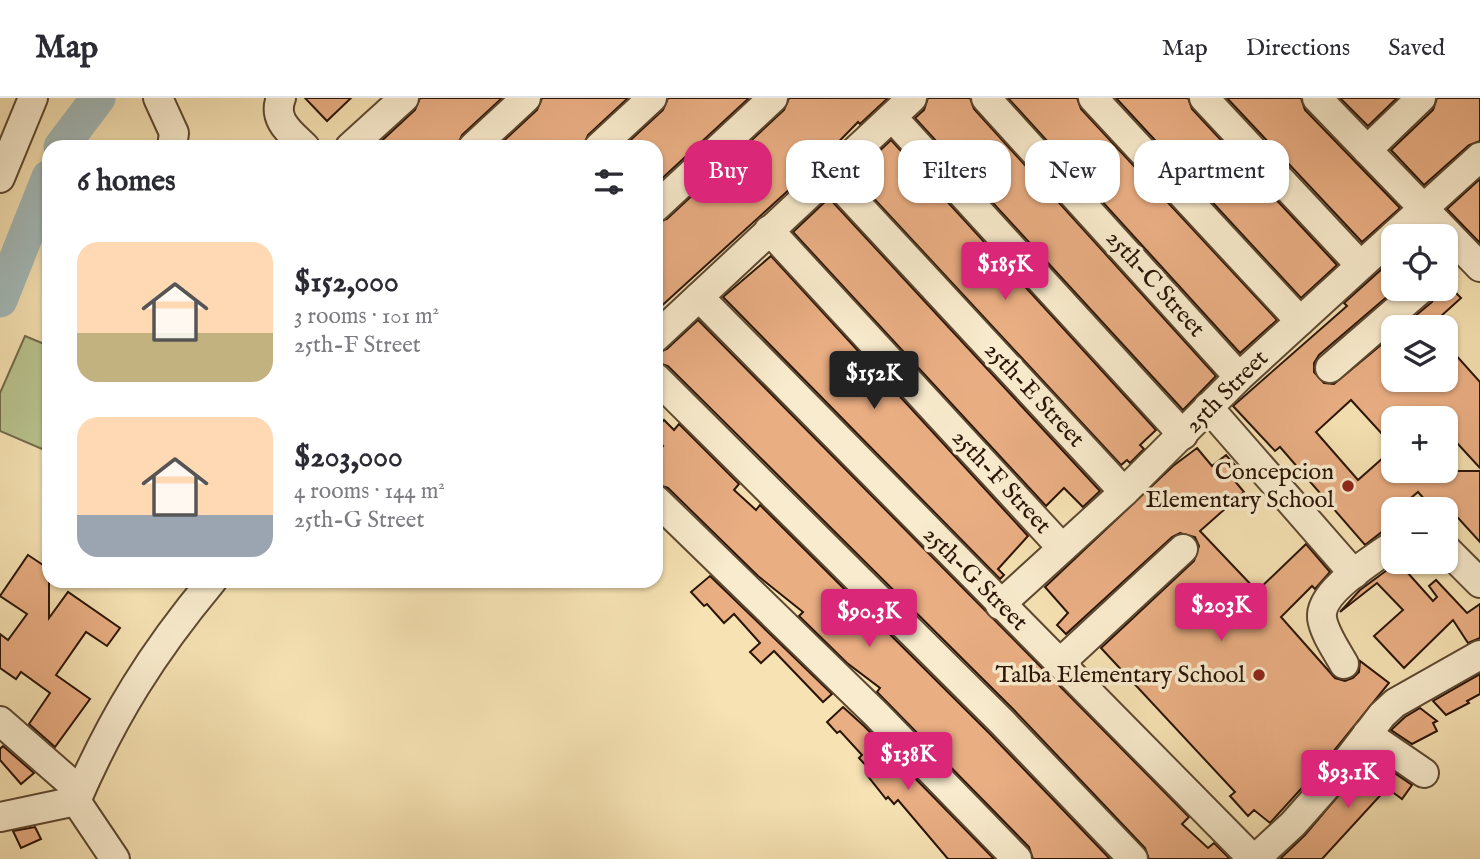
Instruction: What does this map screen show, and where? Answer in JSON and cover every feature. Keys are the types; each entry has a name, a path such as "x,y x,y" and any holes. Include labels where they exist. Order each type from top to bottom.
{"street":[{"path":"158,98 174,133 173,140"},
{"path":"281,98 278,111 281,122 299,140"},
{"path":"359,140 404,98"},
{"path":"481,140 526,98"},
{"path":"607,140 652,98"},
{"path":"663,200 773,98"},
{"path":"867,140 912,98"},
{"name":"25th-C Street","path":"986,98 1239,377"},
{"path":"1093,98 1300,321"},
{"path":"1205,98 1360,265"},
{"path":"1317,98 1424,209 1463,262"},
{"path":"1367,149 1421,98"},
{"path":"0,178 10,125 29,100"},
{"path":"892,117 1183,435"},
{"name":"25th Street","path":"1407,224 1480,157"},
{"path":"663,331 798,203"},
{"name":"25th-E Street","path":"856,203 1124,492"},
{"name":"25th-F Street","path":"769,230 1062,548"},
{"name":"25th Street","path":"1000,605 1124,492 1239,377 1381,247"},
{"name":"25th-G Street","path":"699,298 1000,605 1062,662 1108,715 1254,859"},
{"path":"1331,368 1406,301"},
{"path":"663,385 1002,722 1133,859"},
{"path":"1208,407 1354,575"},
{"path":"663,507 876,713 1017,859"},
{"path":"1062,662 1183,549"},
{"path":"1343,664 1322,620 1324,603 1381,554"},
{"path":"1458,559 1477,574"},
{"path":"78,796 97,753 136,680 173,628 206,588"},
{"path":"1254,859 1293,824 1333,779 1381,715 1395,704 1480,655"},
{"path":"0,721 78,796 115,859"},
{"path":"1367,734 1424,773"},
{"path":"2,814 78,796"}],"green space":[{"path":"25,336 42,343 42,449 0,431 0,393"}],"building":[{"path":"305,98 351,98 327,121"},
{"path":"420,98 502,98 460,140 383,140 415,110"},
{"path":"542,98 628,98 586,140 505,140 537,110"},
{"path":"668,98 749,98 704,140 684,140 684,158 663,178 663,140 631,140 663,110"},
{"path":"789,98 888,98 840,140 786,140 786,192 663,305 663,220 684,203 772,203 772,140 752,140 784,110"},
{"path":"928,98 970,98 974,109 1002,140 935,140 915,118 924,110"},
{"path":"1008,98 1077,98 1081,109 1110,140 1046,140"},
{"path":"1116,98 1188,98 1192,109 1221,140 1155,140"},
{"path":"1227,98 1301,98 1305,110 1400,208 1362,242 1289,164 1289,140 1266,140"},
{"path":"1340,98 1397,98 1368,126"},
{"path":"1437,98 1480,98 1480,141 1469,145 1424,185 1391,150 1433,110"},
{"path":"891,140 898,148 898,203 949,203 1156,430 1140,445 1144,449 1130,463 1127,460 1121,465 878,203 884,203 884,147"},
{"path":"1011,150 1025,165 1025,203 1059,203 1216,376 1183,410 993,203 1011,203"},
{"path":"1120,151 1134,166 1134,203 1168,203 1277,320 1240,353 1104,203 1120,203"},
{"path":"1480,179 1480,243 1447,209"},
{"path":"824,203 834,203 1100,491 1083,507 1064,488 1046,506 793,232"},
{"path":"1213,203 1279,203 1337,265 1301,298"},
{"path":"771,256 1028,536 998,569 1004,575 1000,579 723,297"},
{"path":"1381,270 1382,301 1319,355 1314,363 1314,372 1324,383 1334,384 1381,345 1381,392 1458,392 1458,357 1480,382 1480,468 1458,444 1458,406 1381,406 1381,433 1351,400 1316,432 1358,480 1381,460 1381,483 1458,483 1458,471 1480,471 1480,542 1458,518 1458,497 1422,497 1418,492 1412,497 1381,497 1381,533 1365,545 1280,447 1275,451 1233,406 1347,306 1344,303"},
{"path":"1458,301 1442,315 1416,315 1432,302"},
{"path":"698,320 1189,817 1182,824 1208,848 1214,843 1230,859 1149,859 1145,848 1014,710 668,366 663,364 663,351"},
{"path":"663,421 674,430 679,424 739,484 734,490 756,510 760,505 990,734 1110,859 1033,859 1029,847 877,692 880,688 847,663 799,616 803,612 758,576 668,488 663,486"},
{"path":"1197,448 1212,466 1226,455 1242,473 1234,480 1244,492 1200,531 1257,591 1306,544 1330,572 1315,589 1312,586 1281,617 1335,678 1345,681 1353,678 1359,672 1360,661 1389,683 1320,768 1270,823 1254,810 1248,816 1230,796 1235,792 1101,648 1194,561 1199,546 1195,537 1180,533 1172,537 1066,634 1057,625 1068,613 1045,587 1173,466"},
{"path":"28,555 42,564 42,588 49,588 49,618 68,592 120,628 107,646 86,632 56,675 90,699 55,747 29,724 50,693 21,672 16,679 0,668 0,634 8,640 27,614 0,596"},
{"path":"1382,574 1409,574 1433,601 1437,597 1429,586 1436,580 1467,613 1480,604 1480,638 1468,643 1453,620 1404,668 1374,636 1403,610 1377,583 1340,612 1360,590"},
{"path":"710,576 832,694 823,702 774,651 761,663 750,652 760,643 734,614 724,623 707,604 704,606 691,592"},
{"path":"1480,674 1480,694 1467,701 1469,703 1446,715 1433,701"},
{"path":"843,707 994,859 948,859 898,800 894,804 888,797 886,799 867,775 871,771 859,758 862,755 840,731 837,733 827,722"},
{"path":"1420,708 1437,721 1433,723 1437,731 1412,744 1391,730"},
{"path":"3,746 34,773 21,784 0,760 0,749"},
{"path":"1371,757 1412,785 1402,799 1387,788 1322,859 1280,859 1305,835"},
{"path":"35,827 41,839 21,848 13,831"}],"waterway":[{"path":"66,140 98,98"},
{"path":"0,300 42,195"}],"place":[{"name":"Concepcion Elementary School","path":"1348,486"},
{"name":"Talba Elementary School","path":"1259,675"}]}
